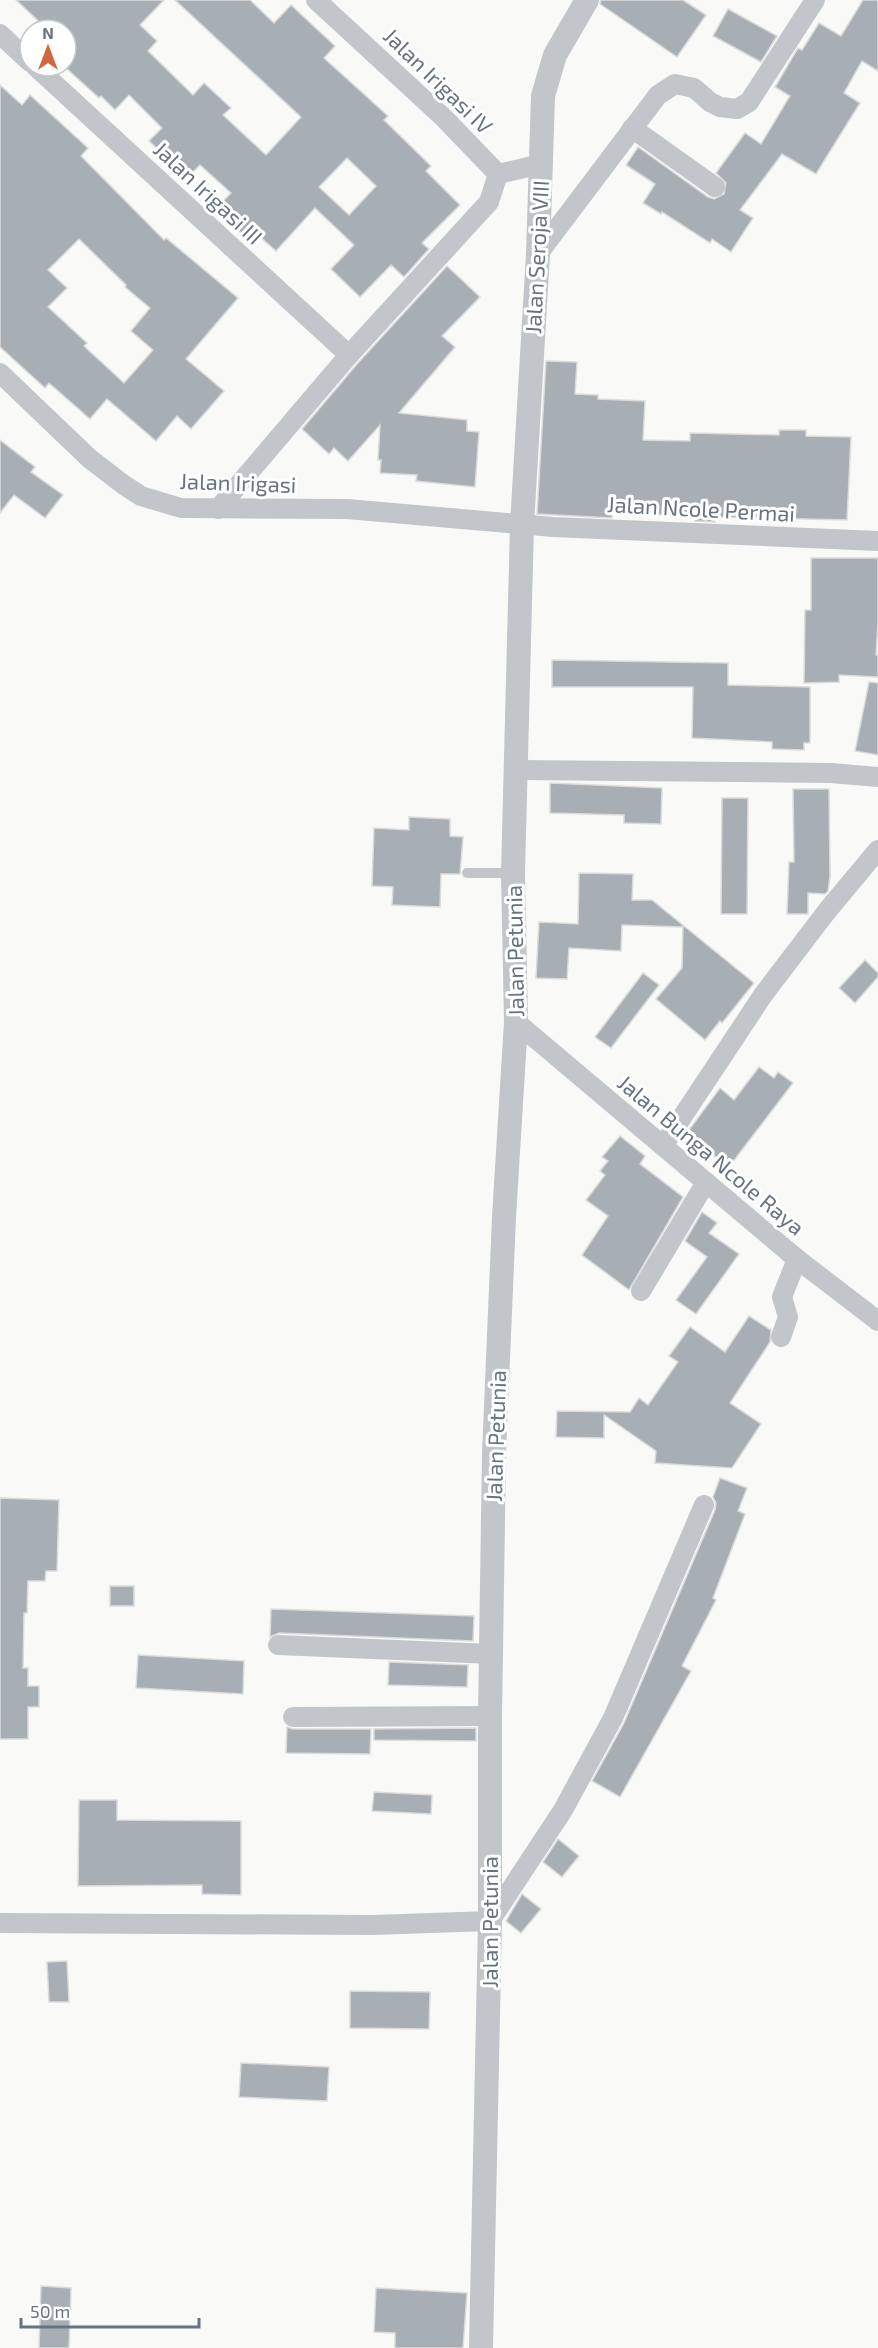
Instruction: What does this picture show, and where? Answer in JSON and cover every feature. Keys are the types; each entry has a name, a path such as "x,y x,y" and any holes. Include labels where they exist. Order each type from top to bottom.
{"street":[{"name":"Jalan Seroja VIII","path":"522,525 538,254 543,96 555,56 587,0"},
{"path":"538,254 658,95 675,84 694,88 710,102 720,107 737,109 749,102 815,0"},
{"name":"Jalan Irigasi IV","path":"324,2 444,118 498,174"},
{"path":"0,34 18,51"},
{"name":"Jalan Irigasi III","path":"48,78 349,355"},
{"path":"632,128 715,187"},
{"path":"218,509 349,355 489,202 498,174 541,164"},
{"name":"Jalan Irigasi","path":"0,373 90,459 124,485 141,496 181,508 347,509 522,525"},
{"name":"Jalan Ncole Permai","path":"522,525 878,541"},
{"name":"Jalan Petunia","path":"481,2348 490,1921 494,1454 504,1217 516,1022 513,873 522,525"},
{"path":"517,770 831,773 878,777"},
{"path":"663,1146 763,995 827,911 878,850"},
{"name":"Jalan Bunga Ncole Raya","path":"516,1022 797,1259 878,1321"},
{"path":"642,1291 706,1182"},
{"path":"781,1337 788,1317 782,1297 797,1259"},
{"path":"0,1923 372,1925 490,1921 563,1810 613,1718 704,1505"},
{"path":"278,1645 492,1654"},
{"path":"293,1717 490,1716"}],"lane":[{"path":"468,873 513,873"}],"building":[{"path":"16,0 164,0 140,25 157,41 148,51 193,95 204,83 231,108 223,115 266,155 301,117 175,0 250,0 274,23 291,5 335,46 324,58 388,116 384,120 431,166 426,171 460,205 422,243 429,249 404,277 391,265 360,297 331,269 354,245 315,208 276,251 259,236 252,243 215,209 231,193 200,165 188,177 149,141 162,128 129,95 115,110 101,96 99,98 77,78 78,18 35,18","holes":["347,158 376,186 349,215 319,187"]},
{"path":"601,0 683,0 706,15 677,57 600,4"},
{"path":"863,0 878,0 878,71 862,61 844,93 860,103 816,174 782,154 740,210 753,218 731,252 712,239 710,243 662,212 661,214 643,203 655,184 626,165 638,147 708,197 714,199 724,194 726,183 716,173 745,133 761,144 790,96 775,87 798,48 802,50 819,23 841,36"},
{"path":"728,9 777,36 761,62 713,36"},
{"path":"0,85 22,105 30,95 88,148 81,156 164,240 166,238 238,298 186,359 224,391 191,429 177,416 156,441 107,399 90,419 49,383 45,388 0,347","holes":["79,239 126,285 125,287 150,308 131,331 153,350 124,383 84,346 87,343 48,307 67,288 48,270"]},
{"path":"447,266 480,297 442,336 455,347 399,413 467,420 467,431 479,432 475,487 416,481 417,475 380,473 381,460 378,460 380,425 348,461 334,448 329,454 302,429 358,363"},
{"path":"546,361 577,362 575,394 598,395 598,399 645,401 643,440 690,441 690,433 779,435 779,430 806,430 806,436 851,437 847,520 715,517 715,522 695,521 695,517 612,512 612,518 537,514"},
{"path":"0,440 35,467 31,472 63,495 45,518 14,495 0,513"},
{"path":"811,558 878,558 876,655 878,655 878,677 839,675 839,682 804,683 805,610 811,610"},
{"path":"552,660 728,663 728,685 810,687 810,743 804,743 804,750 772,749 772,742 692,738 693,687 552,687"},
{"path":"869,682 878,683 878,755 855,751"},
{"path":"550,783 662,788 661,824 624,823 624,815 550,813"},
{"path":"793,789 829,789 830,876 828,891 825,894 808,893 808,914 787,914 789,862 794,862"},
{"path":"722,798 748,798 747,914 721,914"},
{"path":"409,817 450,819 450,836 463,837 460,874 441,874 440,907 392,905 393,887 372,886 374,828 409,830"},
{"path":"579,873 633,874 632,900 652,900 754,983 722,1023 720,1021 705,1040 656,999 682,968 683,927 622,925 621,951 569,948 567,979 536,978 539,922 578,924"},
{"path":"865,960 878,973 878,977 855,1003 839,988"},
{"path":"643,973 659,985 611,1048 595,1037"},
{"path":"759,1067 774,1078 778,1072 793,1083 729,1167 686,1134 720,1088 734,1100"},
{"path":"620,1136 645,1156 640,1164 683,1197 629,1290 582,1255 608,1216 586,1200 605,1175 600,1171 608,1161 602,1157"},
{"path":"702,1212 717,1223 709,1233 739,1254 696,1314 676,1300 707,1257 685,1241"},
{"path":"749,1316 771,1330 770,1342 730,1403 761,1424 732,1468 655,1463 656,1451 604,1415 604,1438 556,1437 557,1411 630,1412 639,1398 648,1405 678,1362 669,1356 690,1327 725,1352"},
{"path":"720,1478 747,1488 738,1511 745,1514 713,1598 716,1600 682,1666 691,1671 620,1797 592,1781 624,1723 715,1510 716,1503 713,1497"},
{"path":"0,1498 59,1500 57,1571 46,1571 45,1581 28,1581 27,1613 24,1613 23,1668 28,1668 28,1686 39,1686 39,1707 28,1707 28,1739 0,1739"},
{"path":"110,1586 134,1586 134,1606 110,1606"},
{"path":"271,1609 474,1616 473,1641 279,1633 270,1637"},
{"path":"138,1655 244,1661 243,1694 136,1688"},
{"path":"389,1662 468,1665 467,1687 388,1685"},
{"path":"287,1727 293,1729 371,1729 370,1754 286,1753"},
{"path":"476,1728 476,1741 374,1740 374,1729"},
{"path":"374,1792 432,1795 431,1814 372,1811"},
{"path":"79,1800 117,1800 117,1820 241,1821 241,1895 202,1894 202,1885 78,1886"},
{"path":"558,1839 579,1856 562,1877 543,1862"},
{"path":"522,1894 541,1909 521,1933 506,1921"},
{"path":"67,1961 69,2002 49,2002 47,1962"},
{"path":"350,1991 430,1992 429,2029 350,2028"},
{"path":"241,2063 329,2067 327,2101 239,2097"},
{"path":"41,2286 71,2288 69,2348 39,2348"},
{"path":"376,2288 467,2293 463,2348 395,2348 395,2333 374,2332"}]}
